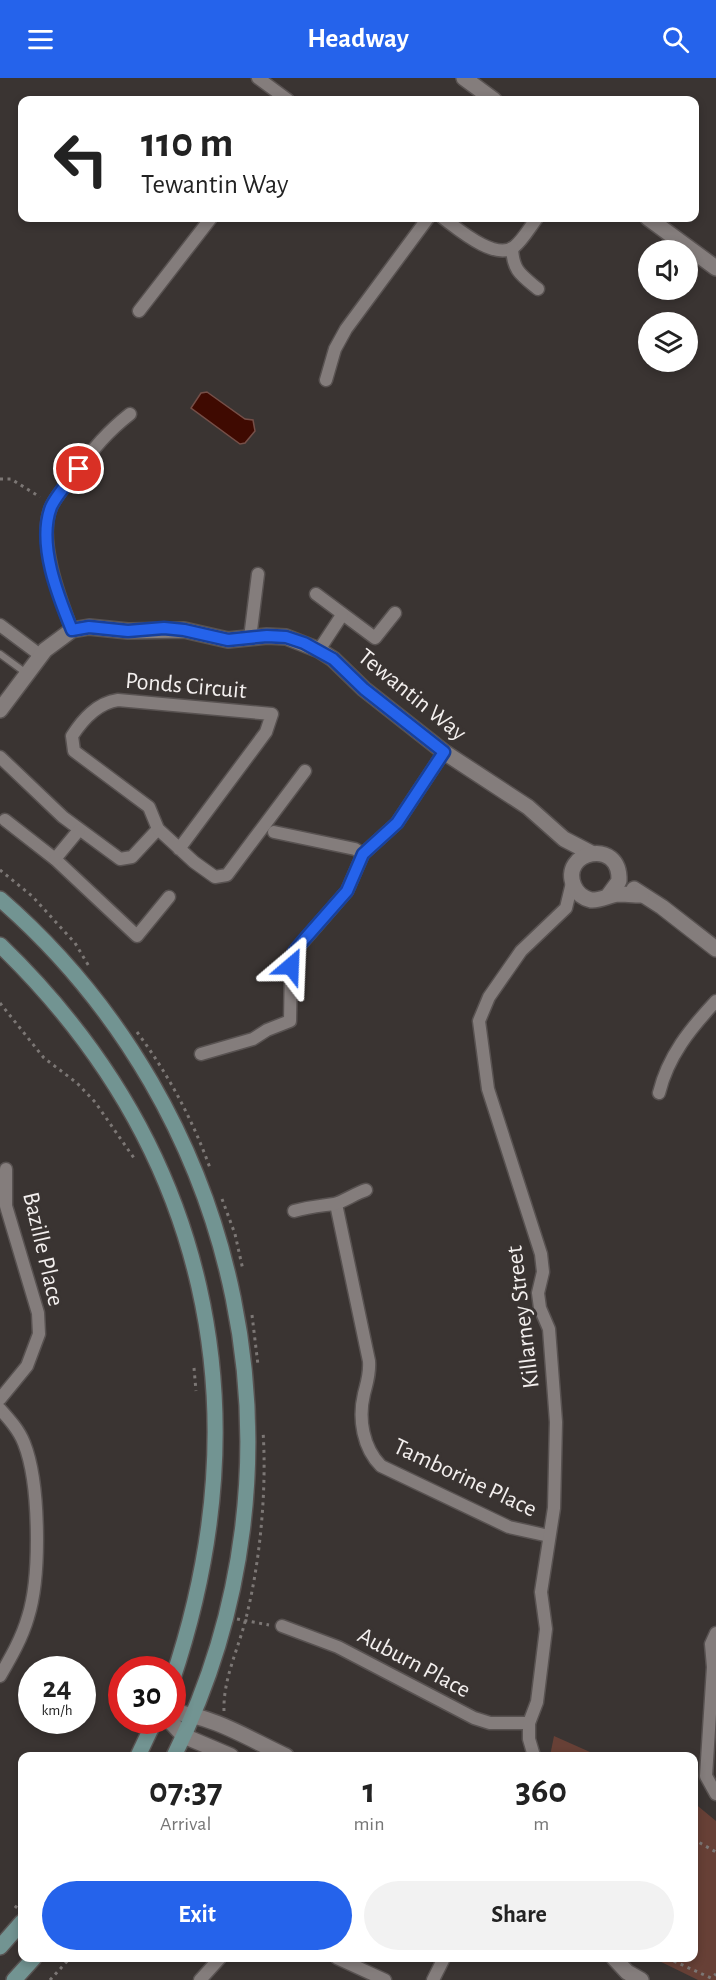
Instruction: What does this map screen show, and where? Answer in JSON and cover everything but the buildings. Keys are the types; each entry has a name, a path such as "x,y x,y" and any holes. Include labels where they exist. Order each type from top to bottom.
{"main road":[{"path":"0,898 27,922 66,964 113,1024 147,1075 178,1135 210,1211 238,1315 247,1394 249,1465 242,1539 226,1616 208,1680 176,1752"},
{"path":"0,945 62,1011 114,1083 148,1144 182,1224 202,1290 213,1357 217,1420 216,1481 204,1566 181,1656"},
{"path":"140,1752 148,1734"},
{"path":"0,1947 18,1927"},
{"path":"14,1980 30,1962"}],"street":[{"path":"258,78 283,96"},
{"path":"464,78 489,96"},
{"path":"139,311 209,222"},
{"path":"326,380 335,349 346,329 425,222"},
{"path":"448,222 475,242 504,250 513,248"},
{"path":"534,222 513,248 513,264 520,275 538,289"},
{"path":"653,222 716,268"},
{"path":"0,710 40,655 53,642 72,630 60,598 49,550 47,522 52,505 105,433 130,414"},
{"path":"250,638 258,574"},
{"path":"316,594 375,638 395,613"},
{"path":"319,650 342,615"},
{"path":"0,626 40,655"},
{"name":"Tewantin Way","path":"72,630 89,627 128,631 164,628 228,640 286,637 319,650 444,752 528,807 564,839 591,853"},
{"name":"Ponds Circuit","path":"118,700 272,714 266,732 179,849 158,828 149,807 74,751 72,736 102,705 118,700"},
{"path":"201,1054 253,1039 267,1030 290,1021 291,966 294,952 347,891 363,854 397,823 444,752"},
{"path":"0,757 79,830 114,856 124,859 137,853 158,828"},
{"path":"179,849 210,874 224,877 305,771"},
{"path":"5,820 55,859 137,936 169,897"},
{"path":"55,859 79,830"},
{"path":"274,832 356,849 363,854"},
{"path":"564,839 573,867 566,908"},
{"path":"573,867 584,855 591,853 606,855 612,860 619,877 716,949"},
{"path":"608,897 616,888 619,877"},
{"path":"572,883 582,896 589,899 641,895"},
{"name":"Killarney Street","path":"533,1752 529,1739 530,1723 537,1702 546,1629 541,1592 554,1508 556,1422 549,1329 540,1308 538,1293 543,1272 540,1254 488,1089 479,1021 489,997 521,951 566,908 589,899"},
{"path":"659,1093 665,1070 683,1039 716,1001"},
{"name":"Bazille Place","path":"0,1400 27,1366 39,1334 38,1313 6,1206 6,1169"},
{"path":"294,1211 319,1204 336,1204 348,1196 366,1190"},
{"name":"Tamborine Place","path":"336,1204 369,1361 370,1375 363,1396 364,1438 370,1455 381,1466 509,1527 549,1536"},
{"path":"0,1409 24,1442 30,1466 36,1527 36,1582 28,1617 17,1647 0,1676"},
{"name":"Auburn Place","path":"282,1626 338,1647 474,1718 490,1723 530,1723"},
{"path":"716,1633 711,1644 713,1667 706,1776 716,1794"},
{"path":"186,1713 194,1714 226,1727 278,1752"},
{"path":"184,1736 222,1752"},
{"path":"200,1980 216,1962"},
{"path":"346,1962 385,1980"},
{"path":"434,1980 442,1962"},
{"path":"618,1962 627,1972 641,1980"}],"lane":[{"path":"0,654 27,673"}],"path":[{"path":"0,479 11,479 52,505"},
{"path":"0,1003 44,1058 77,1083 95,1102 139,1166"},
{"path":"194,1366 197,1401"},
{"path":"226,1616 245,1622 282,1626"},
{"path":"226,1727 223,1692 245,1622"},
{"path":"698,1842 716,1852"},
{"path":"50,1980 66,1962"},
{"path":"676,1962 711,1978 716,1974"}],"shaded area":[{"path":"207,392 245,419 253,420 255,431 245,443 240,444 191,408 201,393"},
{"path":"554,1736 590,1752 551,1752"},
{"path":"698,1806 716,1821 716,1980 698,1980 661,1962 698,1962"}],"route":[{"path":"79,469 52,505 47,522 49,550 60,598 72,630 89,627 128,631 164,628 228,640 267,636 286,637 319,650 333,659 364,689 422,732 444,752 397,823 363,854 347,891 294,952 291,966"}]}
